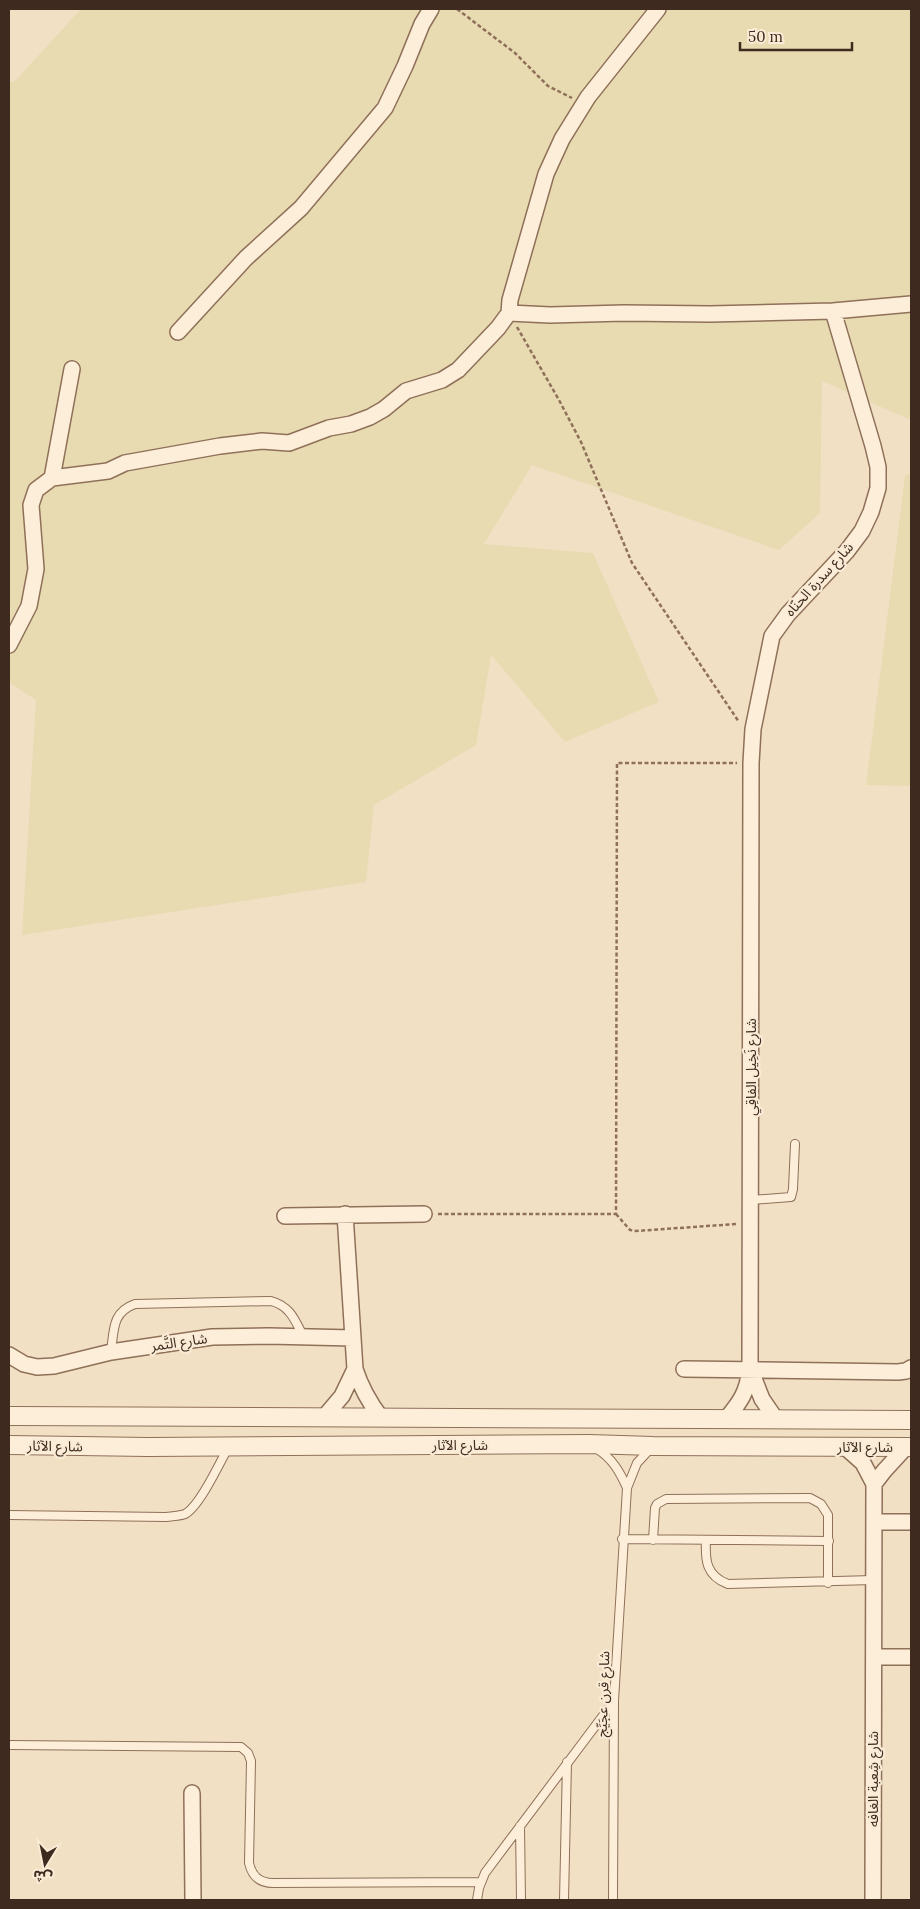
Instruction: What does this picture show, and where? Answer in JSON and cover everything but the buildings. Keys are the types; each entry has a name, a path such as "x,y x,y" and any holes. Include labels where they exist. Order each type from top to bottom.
{"street":[{"path":"178,332 246,258 301,208 385,108 422,24 431,9"},
{"path":"10,644 29,606 36,568 31,505 36,490 52,478 108,471 125,463 220,446 262,441 289,443 329,428 351,424 370,417 384,409 406,391 442,380 458,370 498,328 509,313 510,300 546,174 562,139 584,104 658,9"},
{"path":"509,313 550,315 833,311 911,304"},
{"name":"شارع سدرة الحنّاه","path":"751,764 753,729 772,636 788,614 857,538 871,512 878,488 878,467 873,446 833,311"},
{"path":"52,478 72,369"},
{"name":"شارع نَخِيل الفاقِي","path":"727,1418 742,1399 748,1385 750,1370 751,764"},
{"path":"345,1214 355,1369 361,1387 381,1418"},
{"path":"286,1216 424,1214"},
{"name":"شارع التَّمر","path":"9,1355 24,1364 38,1367 54,1366 111,1352 212,1337 303,1336 353,1338"},
{"path":"325,1416 342,1396 355,1369"},
{"path":"684,1369 905,1370"},
{"name":"شارع نَخِيل الفاقِي","path":"750,1370 762,1399 774,1418"},
{"name":"شارع الآثار","path":"9,1416 911,1420"},
{"name":"شارع الآثار","path":"9,1445 588,1444 909,1447"},
{"name":"شارع شِعبة الغافه","path":"845,1447 863,1463 874,1484 873,1900"},
{"path":"874,1484 884,1470 909,1447"},
{"path":"875,1522 911,1522"},
{"path":"874,1657 911,1657"},
{"path":"192,1793 193,1900"}],"lane":[{"path":"751,1200 791,1197 793,1189 794,1144"},
{"path":"111,1352 117,1316 125,1307 135,1304 271,1301 281,1304 292,1314 303,1336"},
{"path":"588,1444 602,1451 613,1461 627,1488"},
{"path":"9,1515 166,1517 185,1514 201,1496 229,1446"},
{"name":"شارع قرن عجَيِّج","path":"613,1900 614,1701 622,1539 627,1488 637,1463 653,1446"},
{"path":"653,1540 655,1508 661,1501 666,1499 803,1498 816,1500 825,1509 829,1521 828,1583"},
{"path":"622,1539 829,1541"},
{"path":"706,1540 706,1564 709,1571 714,1577 728,1584 828,1583 873,1580"},
{"path":"477,1900 485,1873 614,1701"},
{"path":"9,1745 241,1747 248,1752 251,1761 249,1863 254,1876 259,1880 273,1883 481,1882"},
{"path":"564,1900 567,1762"},
{"path":"520,1826 521,1900"}],"path":[{"path":"457,9 515,53 548,86 584,104"},
{"path":"509,313 581,442 632,563 752,741"},
{"path":"750,1223 636,1232 630,1230 616,1214 617,763 751,764"},
{"path":"424,1214 616,1214"}],"shaded area":[{"path":"81,9 911,9 911,420 822,381 820,513 779,550 532,465 484,544 593,553 659,702 565,742 491,655 476,745 374,805 366,882 22,935 36,700 9,682 9,82 15,81"},
{"path":"911,473 911,786 866,785 905,476"}]}
